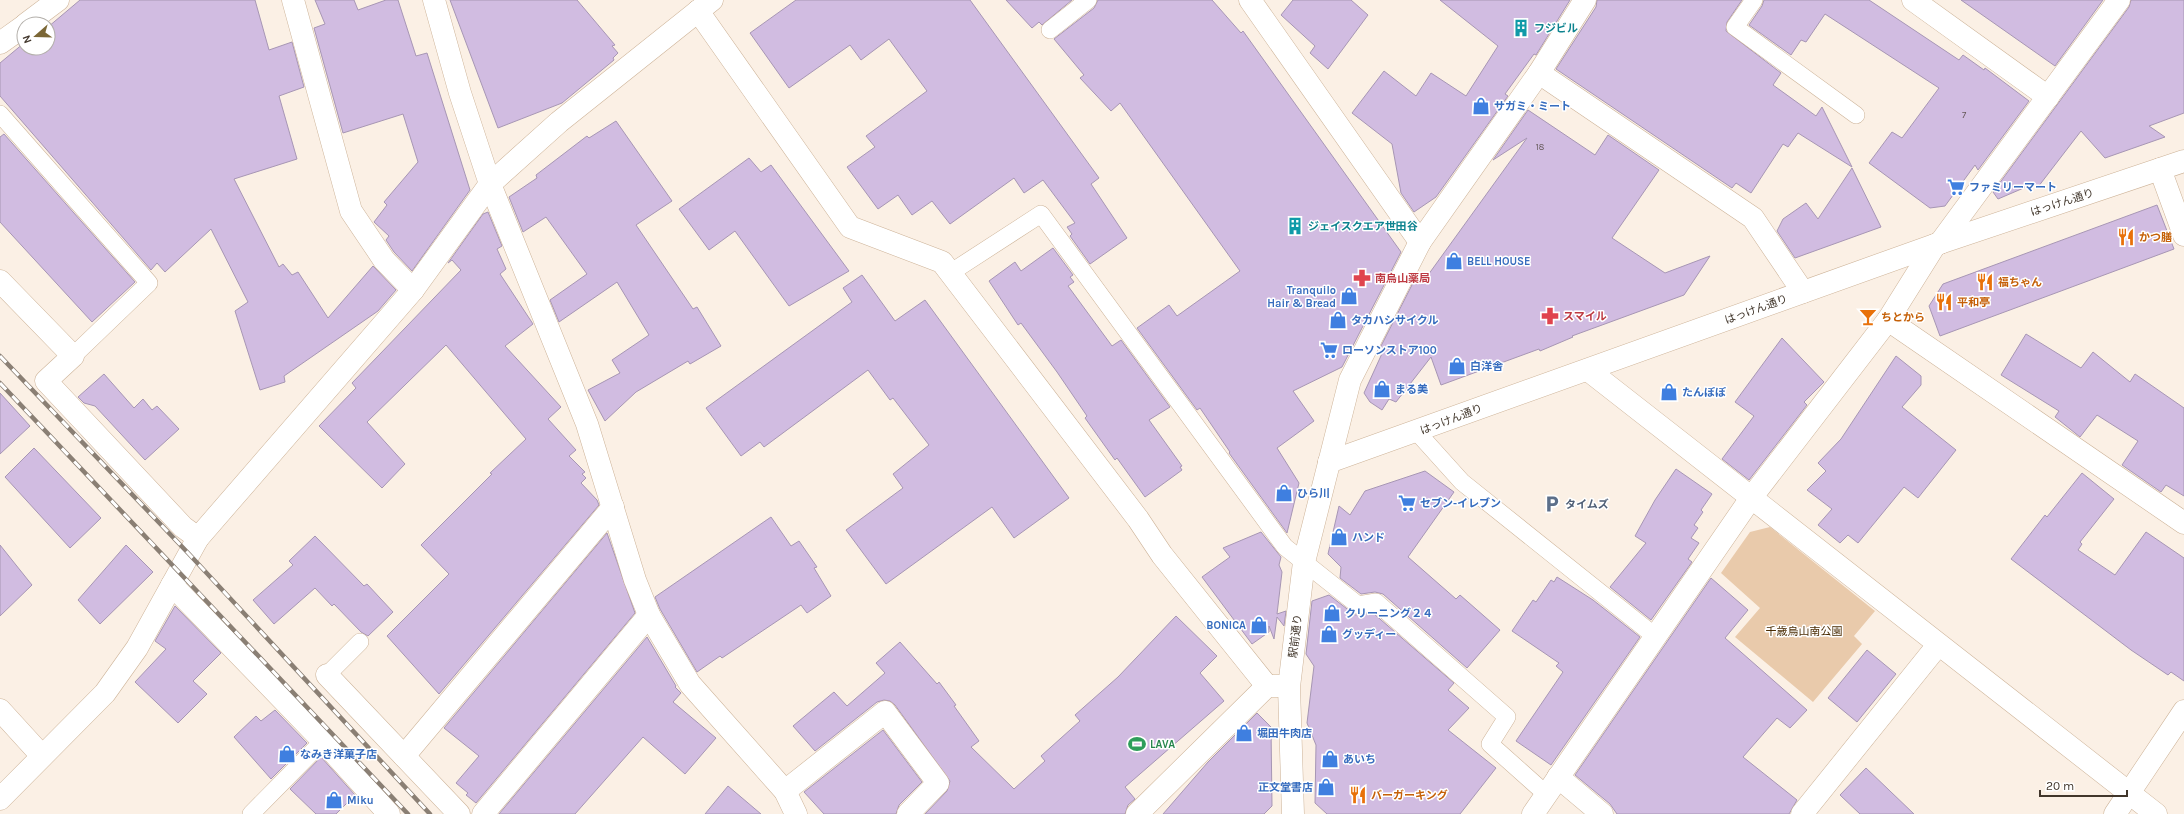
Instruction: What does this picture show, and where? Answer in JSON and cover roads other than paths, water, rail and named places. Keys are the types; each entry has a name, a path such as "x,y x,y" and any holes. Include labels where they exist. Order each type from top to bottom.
{"street":[{"path":"37,16 58,0"},
{"path":"293,0 351,211 384,260 413,290"},
{"path":"434,0 460,93 490,184 587,424 635,580 649,615 690,684 785,790 796,814"},
{"path":"1250,0 1420,242"},
{"name":"駅前通り","path":"1293,814 1289,687 1304,562 1350,380 1420,242 1539,73 1584,0"},
{"path":"1913,0 2048,97"},
{"path":"1533,814 1751,498 1888,320 1938,244 2119,0"},
{"path":"0,799 104,693 138,648 198,538 413,290 490,184 559,122 705,6 850,226 942,262 1138,519 1162,554 1267,686"},
{"path":"0,43 16,31"},
{"path":"1539,73 1753,218 1803,292"},
{"name":"はっけん通り","path":"1329,462 1417,432 1938,244 2184,161"},
{"path":"2160,169 2184,235"},
{"path":"0,281 72,356 46,382 183,527 198,538"},
{"path":"1888,320 2184,523"},
{"path":"1588,370 2156,814"},
{"path":"404,756 613,507"},
{"path":"172,586 323,741 389,814"},
{"path":"483,814 649,615"},
{"path":"1802,814 1938,645"},
{"path":"327,675 459,814"},
{"path":"1137,814 1267,686 1289,687"},
{"path":"0,710 42,756"},
{"path":"2115,814 2184,711"},
{"path":"785,790 885,712 938,782 908,814"},
{"path":"1552,786 1602,814"}],"lane":[{"path":"1050,30 1088,0"},
{"path":"1754,0 1735,27 1856,115"},
{"path":"0,114 149,283 72,356"},
{"path":"950,273 1041,214 1286,547 1358,605 1376,602 1507,717 1490,744 1552,786"},
{"path":"1417,432 1462,482 1656,637"},
{"path":"327,675 360,642"},
{"path":"251,814 323,741"}],"railway":[{"path":"0,356 189,554 430,814"},
{"path":"0,383 408,814"}],"place":[{"name":"フジビル","path":"1521,28"},
{"name":"サガミ・ミート","path":"1481,106"},
{"name":"ファミリーマート","path":"1956,187"},
{"name":"ジェイスクエア世田谷","path":"1295,226"},
{"name":"かつ膳","path":"2126,237"},
{"name":"BELL HOUSE","path":"1454,261"},
{"name":"南烏山薬局","path":"1362,278"},
{"name":"福ちゃん","path":"1985,282"},
{"name":"Tranquilo Hair & Bread","path":"1349,296"},
{"name":"平和亭","path":"1944,302"},
{"name":"スマイル","path":"1550,316"},
{"name":"ちとから","path":"1868,317"},
{"name":"タカハシサイクル","path":"1338,320"},
{"name":"ローソンストア100","path":"1329,350"},
{"name":"白洋舎","path":"1457,366"},
{"name":"まる美","path":"1382,389"},
{"name":"たんぽぽ","path":"1669,392"},
{"name":"ひら川","path":"1284,493"},
{"name":"セブン-イレブン","path":"1407,503"},
{"name":"タイムズ","path":"1552,504"},
{"name":"ハンド","path":"1339,537"},
{"name":"クリーニング２４","path":"1332,613"},
{"name":"BONICA","path":"1259,625"},
{"name":"グッディー","path":"1329,634"},
{"name":"堀田牛肉店","path":"1244,733"},
{"name":"LAVA","path":"1137,744"},
{"name":"なみき洋菓子店","path":"287,754"},
{"name":"あいち","path":"1330,759"},
{"name":"正文堂書店","path":"1326,787"},
{"name":"バーガーキング","path":"1358,795"},
{"name":"Miku","path":"334,800"}],"park label":[{"name":"千歳烏山南公園","path":"1804,631"}]}
